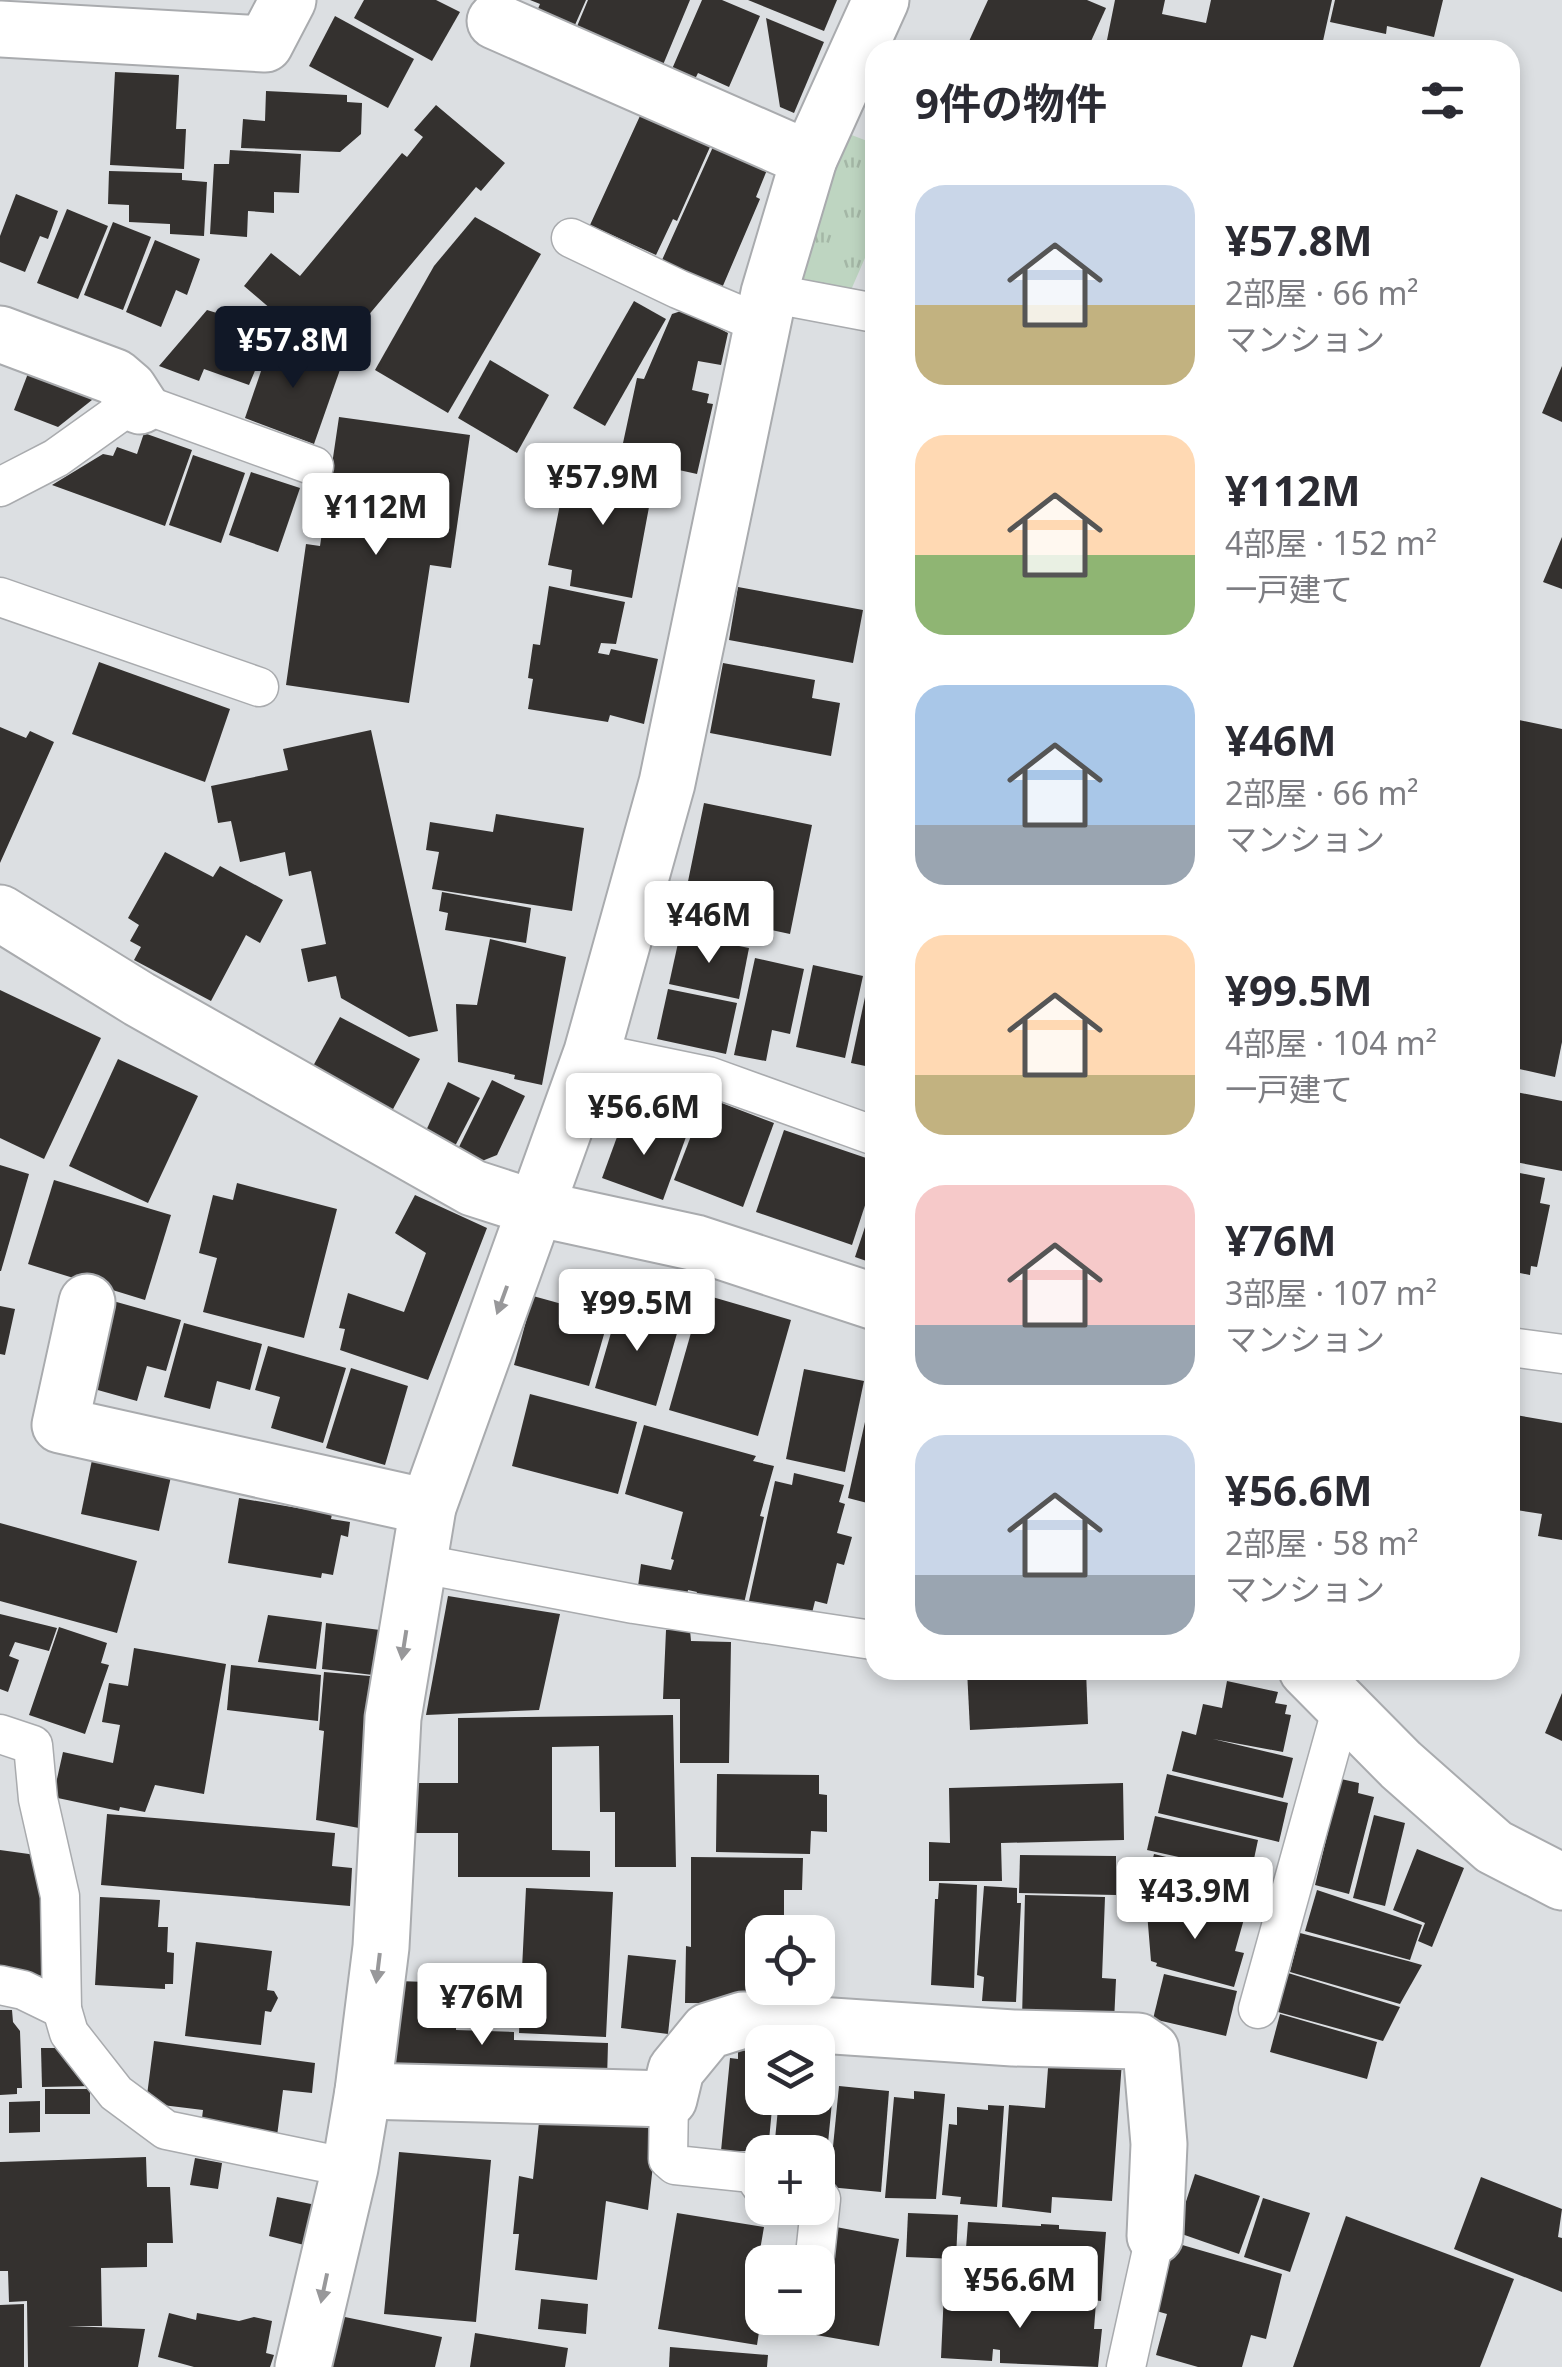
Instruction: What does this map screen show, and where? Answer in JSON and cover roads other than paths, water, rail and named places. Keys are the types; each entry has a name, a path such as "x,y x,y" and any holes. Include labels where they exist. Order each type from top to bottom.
{"street":[{"path":"0,29 265,44 288,0"},
{"path":"304,2367 350,2168 363,2091 380,1947 393,1718 428,1507 592,1052 667,783 765,309 809,159 881,0"},
{"path":"494,22 809,159"},
{"path":"0,334 115,377 140,406"},
{"path":"0,912 139,999 472,1188 535,1208 696,1243 865,1299"},
{"path":"87,1302 60,1425 428,1507"},
{"path":"1324,1688 1494,1847 1562,1882"},
{"path":"363,2091 668,2099 676,2070 708,2031 743,2020 1013,2038 1138,2041 1151,2050 1159,2144 1155,2236"}],"lane":[{"path":"571,238 678,290 765,309 865,312"},
{"path":"0,488 56,458 119,413 140,406 154,406 314,466"},
{"path":"0,596 259,687"},
{"path":"592,1052 708,1076 865,1132"},
{"path":"1520,1348 1562,1354"},
{"path":"417,1562 634,1604 865,1639"},
{"path":"1258,2010 1324,1688"},
{"path":"0,1734 33,1744 38,1799 60,1896 62,2009 68,2033 116,2092 166,2130 350,2168"},
{"path":"0,1985 23,1990 62,2009"},
{"path":"668,2099 668,2159 674,2166 745,2172"},
{"path":"1126,2367 1155,2236"}]}
